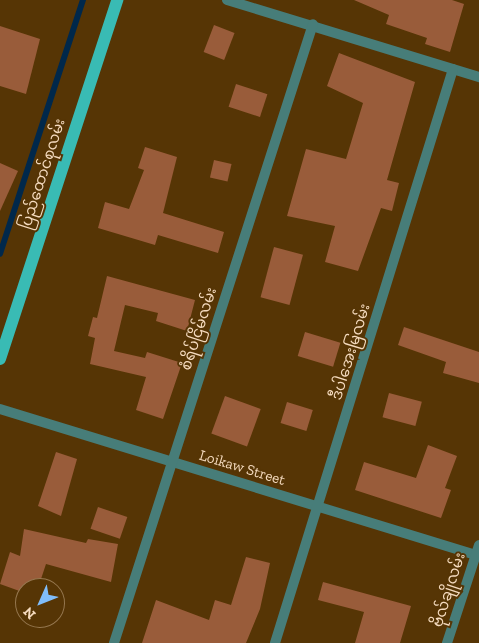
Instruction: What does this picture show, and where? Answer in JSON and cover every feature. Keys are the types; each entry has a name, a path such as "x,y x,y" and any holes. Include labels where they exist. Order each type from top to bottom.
{"main road":[{"name":"ပြည်ထောင်စုလမ်း","path":"0,359 117,0"}],"street":[{"path":"227,0 313,24 479,77"},
{"name":"စံရိပ်ငြိမ်လမ်း","path":"114,643 313,24"},
{"name":"ဒီပါအေးမြလမ်း","path":"275,643 320,508 453,69"},
{"name":"Loikaw Street","path":"0,409 320,508 478,552"},
{"name":"ဗိုလ်ချိုလမ်း","path":"447,643 478,552"}],"building":[{"path":"354,0 452,0 464,4 450,52 425,44 427,38 386,24 389,15"},
{"path":"214,25 235,33 224,60 204,52"},
{"path":"0,26 40,39 26,94 0,86"},
{"path":"339,53 415,82 387,180 399,183 392,211 381,208 358,271 325,262 335,226 287,216 306,149 346,159 363,103 327,86"},
{"path":"236,84 267,94 260,117 229,107"},
{"path":"145,147 177,157 163,213 224,232 218,253 158,235 155,245 98,228 105,202 129,209 144,170 138,168"},
{"path":"214,160 232,164 227,182 210,178"},
{"path":"0,163 18,171 0,211"},
{"path":"274,247 303,255 290,305 261,297"},
{"path":"107,276 195,300 187,331 156,321 158,313 125,305 114,351 145,358 147,352 182,363 163,419 136,410 146,377 90,364 95,338 88,336 93,317 97,318"},
{"path":"404,327 479,352 479,383 443,373 446,362 398,345"},
{"path":"305,332 340,343 333,367 298,356"},
{"path":"389,393 422,402 415,426 383,417"},
{"path":"225,396 261,409 247,447 211,434"},
{"path":"287,402 313,410 306,431 281,423"},
{"path":"428,445 457,456 445,488 451,490 441,518 355,490 364,462 416,478"},
{"path":"56,452 77,459 61,516 38,506"},
{"path":"98,507 127,517 120,539 91,529"},
{"path":"24,529 86,543 88,539 118,544 111,582 46,564 41,578 15,578 15,589 0,584 10,552 20,556"},
{"path":"246,557 270,563 260,609 246,643 142,643 156,600 209,620 215,600 231,605"},
{"path":"323,582 411,606 400,643 355,643 364,612 318,600"}],"waterway":[{"path":"0,254 83,0"}]}
